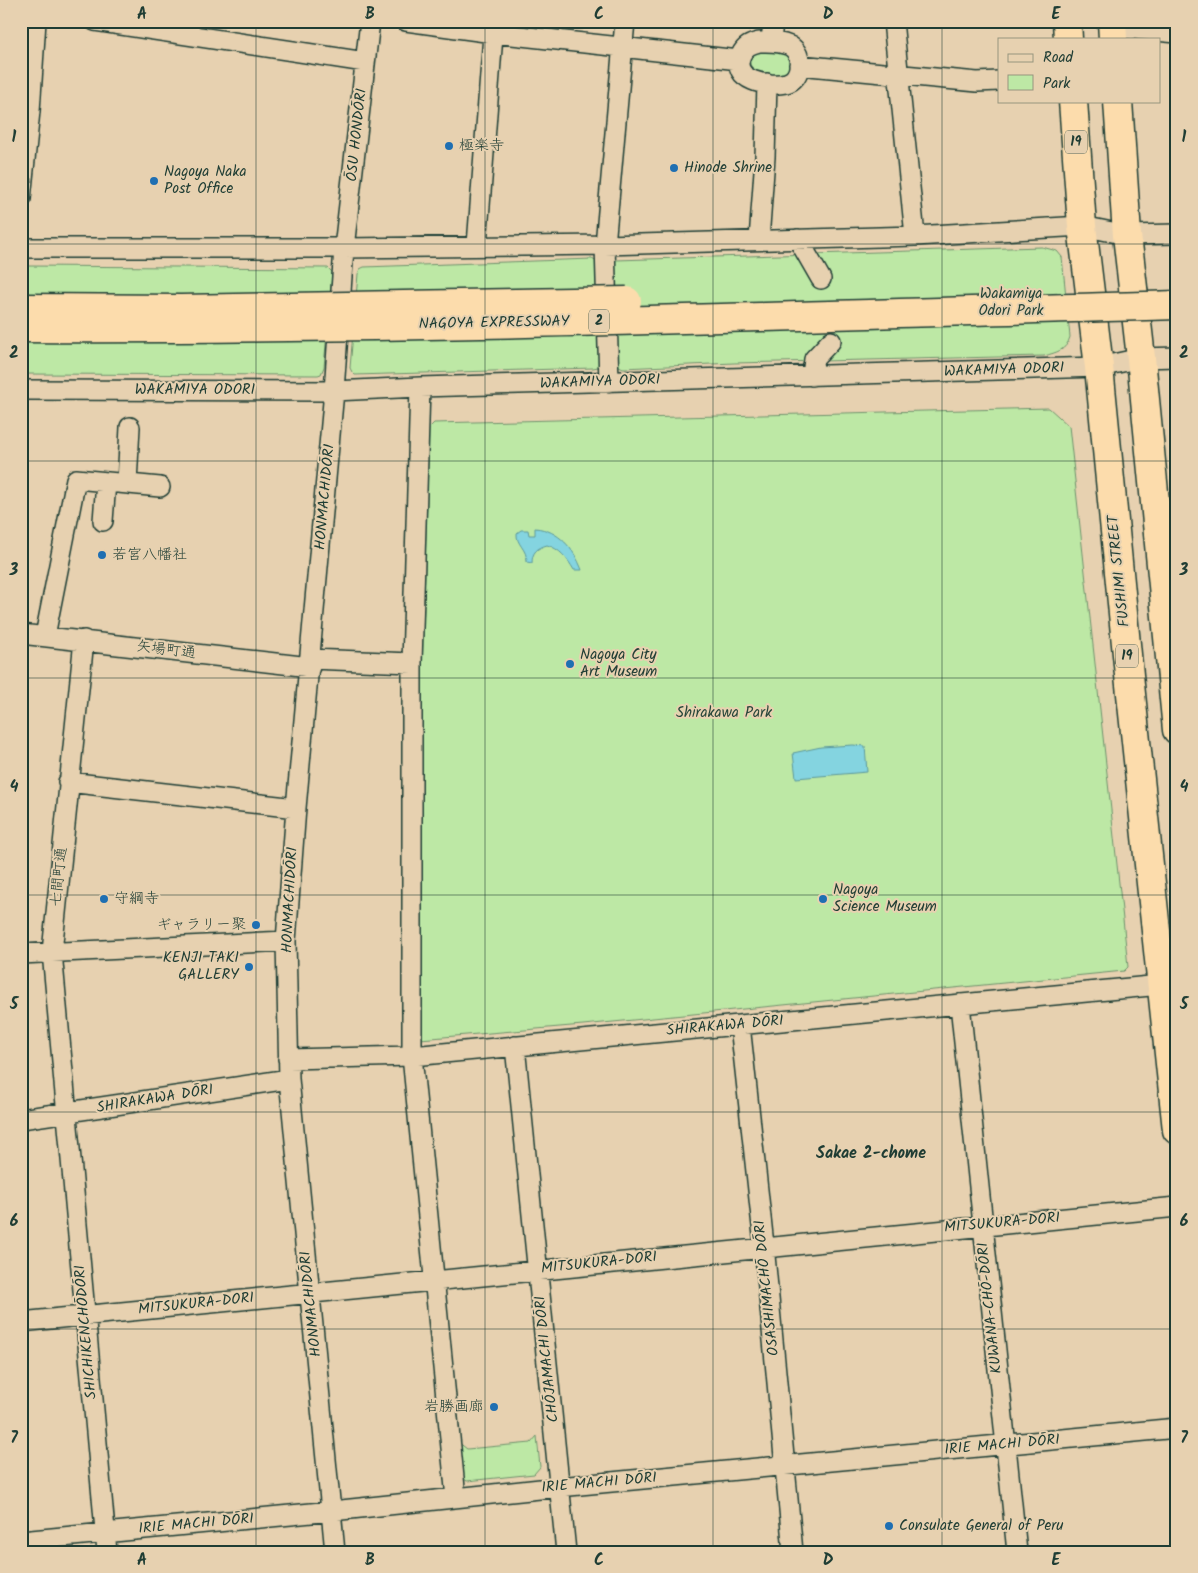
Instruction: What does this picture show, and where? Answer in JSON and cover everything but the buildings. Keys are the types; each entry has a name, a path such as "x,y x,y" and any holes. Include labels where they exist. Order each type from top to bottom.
{"highway":[{"path":"1067,21 1068,38"},
{"name":"FUSHIMI STREET","path":"1073,102 1082,226 1099,367 1177,1130"},
{"path":"1118,102 1127,235 1174,684 1177,730"},
{"name":"NAGOYA EXPRESSWAY","path":"21,308 181,308 712,300 1177,287"},
{"name":"NAGOYA EXPRESSWAY","path":"21,328 180,328 722,319 1177,305"}],"street":[{"path":"21,199 26,110 36,21"},
{"path":"95,21 136,25 365,62"},
{"name":"ŌSU HONDŌRI","path":"344,248 370,21"},
{"path":"406,21 493,27 622,47 739,60"},
{"path":"609,382 604,245 625,21"},
{"path":"771,42 773,21"},
{"path":"893,21 915,236"},
{"path":"477,245 493,27"},
{"path":"1112,29 1177,33"},
{"path":"759,42 780,43 792,47 798,56 798,74 790,82 779,84 755,82 746,77 740,70 739,60 743,51 749,45 759,42"},
{"path":"799,66 977,82 998,81"},
{"path":"759,240 765,157 767,83"},
{"path":"21,248 344,248 604,245 915,236 1082,226 1127,235 1177,234"},
{"path":"798,239 822,279"},
{"name":"HONMACHIDŌRI","path":"335,1552 289,1079 286,940 296,808 334,391 344,248"},
{"path":"812,376 814,358 831,341"},
{"name":"WAKAMIYA ODORI","path":"21,390 334,391 1099,367 1141,358 1177,356"},
{"path":"420,387 412,663 412,1056 456,1498"},
{"path":"127,484 130,427"},
{"path":"45,636 76,479 160,487"},
{"path":"103,521 106,482"},
{"name":"矢場町通","path":"21,634 310,663 412,663"},
{"name":"七間町通","path":"66,1113 52,952 84,640"},
{"path":"68,782 296,808"},
{"path":"21,954 286,940"},
{"name":"SHIRAKAWA DŌRI","path":"288,1059 412,1056 1161,985"},
{"name":"KUWANA-CHŌ-DŌRI","path":"960,1004 1017,1552"},
{"name":"OSASHIMACHŌ DŌRI","path":"740,1025 764,1246 793,1552"},
{"name":"CHŌJAMACHI DŌRI","path":"515,1046 566,1552"},
{"name":"SHIRAKAWA DŌRI","path":"21,1119 289,1079"},
{"name":"SHICHIKENCHŌDŌRI","path":"66,1113 107,1552"},
{"name":"MITSUKURA-DORI","path":"21,1322 310,1291 1177,1207"},
{"name":"IRIE MACHI DŌRI","path":"21,1541 1177,1428"}],"green space":[{"path":"758,50 774,51 789,57 790,67 787,73 768,74 753,69 750,59"},
{"name":"Wakamiya Odori Park","path":"1042,247 1057,251 1062,257 1070,337 1063,348 1044,356 734,363 623,368 617,365 613,262 616,260"},
{"path":"592,259 597,262 602,362 598,367 355,375 350,368 358,274 360,269 364,267"},
{"path":"27,266 328,268 332,275 324,367 321,374 318,375 21,374 21,283 22,274"},
{"name":"Shirakawa Park","path":"1049,408 1069,426 1128,967 1124,971 583,1025 420,1039 421,705 429,428 434,423"},
{"path":"537,1436 540,1467 534,1474 467,1481 461,1477 458,1442 467,1449 531,1443"}],"water":[{"path":"535,528 551,532 564,542 575,555 582,570 574,570 563,554 547,545 536,551 532,563 527,562 527,557 518,541 517,533 521,530 528,530 529,535 535,535"},
{"path":"865,746 867,772 796,778 793,753 821,747"}],"place":[{"name":"極楽寺","path":"449,146"},
{"name":"Hinode Shrine","path":"674,168"},
{"name":"Nagoya Naka Post Office","path":"154,181"},
{"name":"若宮八幡社","path":"102,555"},
{"name":"Nagoya City Art Museum","path":"570,664"},
{"name":"守綱寺","path":"104,899"},
{"name":"Nagoya Science Museum","path":"823,899"},
{"name":"ギャラリー聚","path":"256,925"},
{"name":"KENJI TAKI GALLERY","path":"249,967"},
{"name":"岩勝画廊","path":"494,1407"},
{"name":"Consulate General of Peru","path":"889,1526"}],"district":[{"name":"Sakae 2-chome","path":"871,1153"}]}
